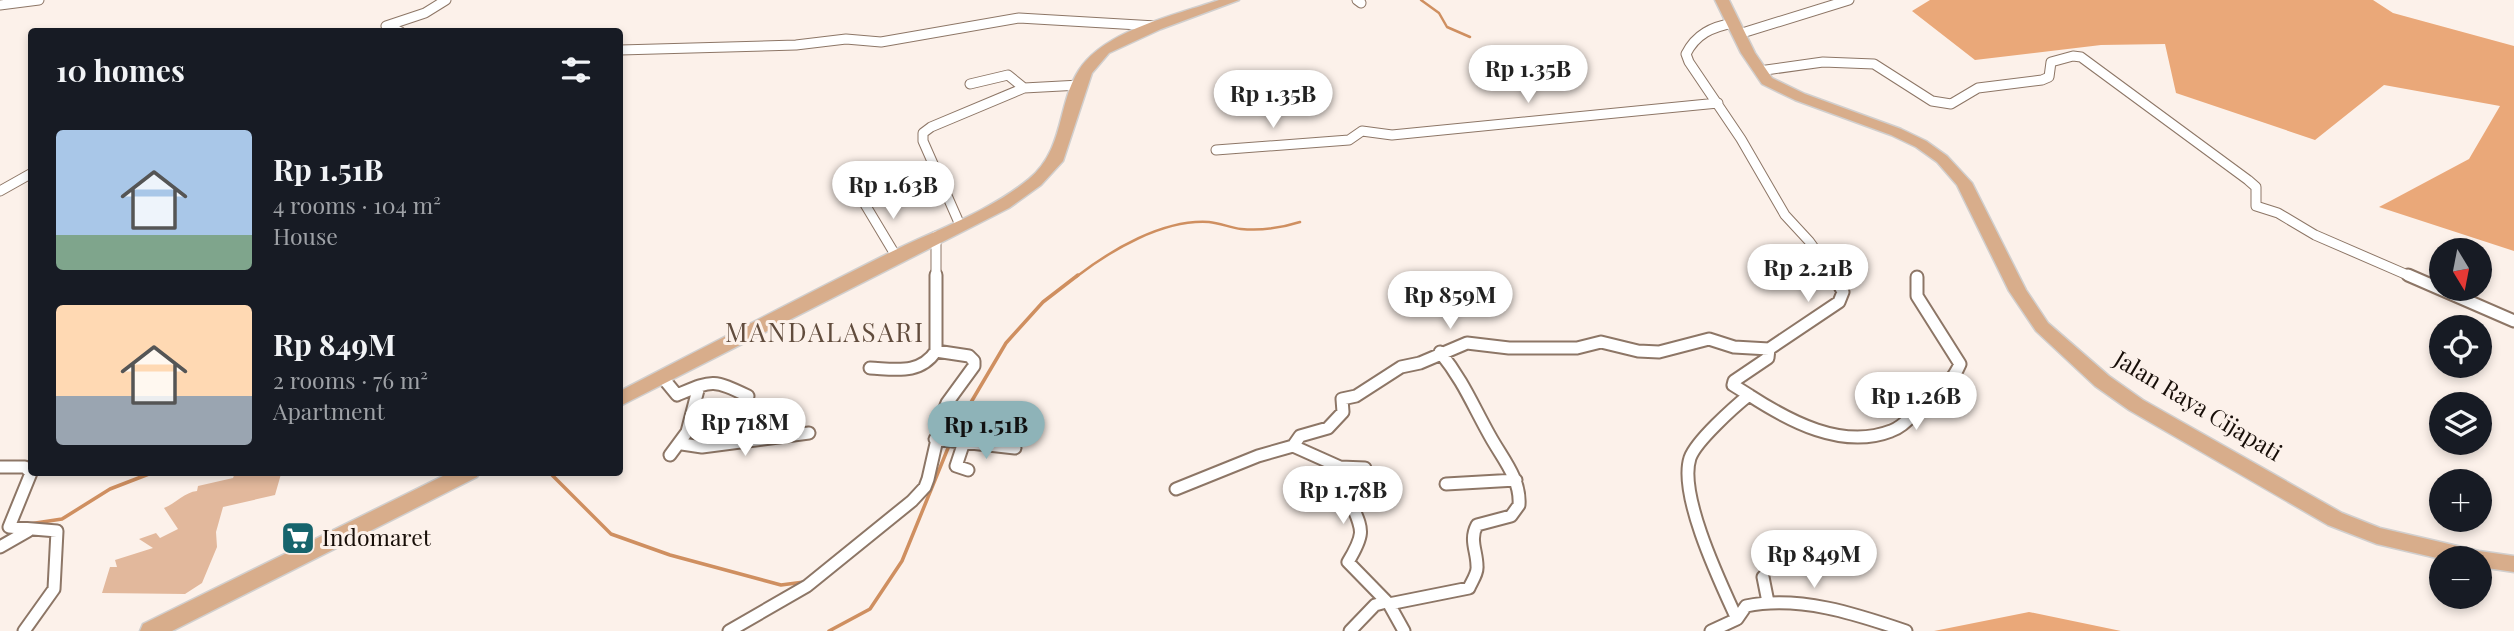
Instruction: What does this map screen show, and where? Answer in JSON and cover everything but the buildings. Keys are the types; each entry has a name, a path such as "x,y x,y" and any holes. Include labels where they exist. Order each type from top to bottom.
{"main road":[{"path":"623,398 896,256 1003,204 1049,170 1058,156 1085,72 1104,50 1156,26 1233,0"},
{"name":"Jalan Raya Cijapati","path":"1731,18 1759,71 1780,89 1896,132 1922,144 1942,159 1964,183 2018,291 2042,327 2068,354 2136,405 2267,478 2335,520 2377,536 2429,548"},
{"path":"151,631 462,476"},
{"name":"Jalan Raya Cijapati","path":"2492,561 2514,564"}],"street":[{"path":"0,5 39,0"},
{"path":"391,28 386,26 425,13 446,0"},
{"path":"1176,489 1258,456 1293,446 1300,436 1328,428 1335,423 1343,412 1342,399 1356,396 1402,367 1420,363 1467,342 1509,348 1577,348 1601,342 1638,351 1667,351 1709,339 1734,347 1769,349 1839,302 1842,287 1809,241 1785,215 1686,54 1702,31 1731,18 1849,0"},
{"path":"623,50 673,46 796,44 846,39 881,42 1018,18 1156,26"},
{"path":"1759,71 1823,62 1874,64 1932,101 1951,104 1985,86 2042,80 2049,77 2051,62 2073,56 2081,57 2248,180 2256,187 2256,206 2278,213 2315,235 2514,321"},
{"path":"970,84 1011,75 1019,87 1024,88"},
{"path":"960,225 928,153 923,132 1024,88 1080,85"},
{"path":"1216,150 1349,139 1362,131 1392,135 1718,103"},
{"path":"0,191 28,175"},
{"path":"863,201 896,256"},
{"path":"870,368 918,369 928,364 936,351 936,236"},
{"path":"1769,349 1768,358 1733,383 1772,411 1812,429 1857,436 1894,430 1949,384 1960,364 1937,332 1917,296 1917,277"},
{"path":"729,631 807,586 912,501 928,479 947,403 975,363 970,356 936,351"},
{"path":"1350,631 1375,605 1469,587 1478,568 1471,538 1477,525 1482,521 1504,519 1518,507 1516,480 1462,379 1440,352"},
{"path":"663,378 677,396 709,382 720,383 748,396"},
{"path":"670,455 689,432 699,386"},
{"path":"1737,619 1702,541 1691,489 1689,462 1692,454 1722,417 1749,395"},
{"path":"681,444 702,447 809,433"},
{"path":"940,439 1015,449"},
{"path":"962,442 956,466 968,470"},
{"path":"1293,446 1340,467 1365,468"},
{"path":"0,467 28,464"},
{"path":"24,631 54,589 57,554 57,531 12,529 10,524 30,476"},
{"path":"1446,484 1516,480"},
{"path":"1348,495 1361,528 1361,541 1348,562 1387,603 1404,631"},
{"path":"0,548 28,529"},
{"path":"1763,577 1768,602"},
{"path":"1711,631 1737,619 1746,606 1768,602 1824,608 1879,621 1906,631"}],"shaded area":[{"path":"1930,0 2373,0 2393,13 2514,46 2514,251 2492,244 2492,238 2474,238 2379,207 2469,159 2500,106 2384,85 2315,140 2176,93 2165,44 2101,45 1975,60 1912,11"},
{"path":"280,476 275,495 223,507 216,532 217,547 202,583 185,594 102,593 110,567 117,567 115,560 153,548 139,539 156,533 160,538 178,529 164,508 188,493 197,491 198,486 233,478"},
{"path":"2029,612 2121,631 1934,631"}],"waterway":[{"path":"1421,0 1439,13 1447,27 1470,37"},
{"path":"1076,277 1138,238 1174,226 1209,222 1256,230 1300,222"},
{"path":"829,631 870,609 902,561 957,426 1006,343 1043,302 1078,275"},
{"path":"29,524 62,519 110,489 144,476"},
{"path":"553,476 611,534 670,555 781,585 804,582"}],"place":[{"name":"Indomaret","path":"298,538"}],"district":[{"name":"MANDALASARI","path":"825,333"}]}
